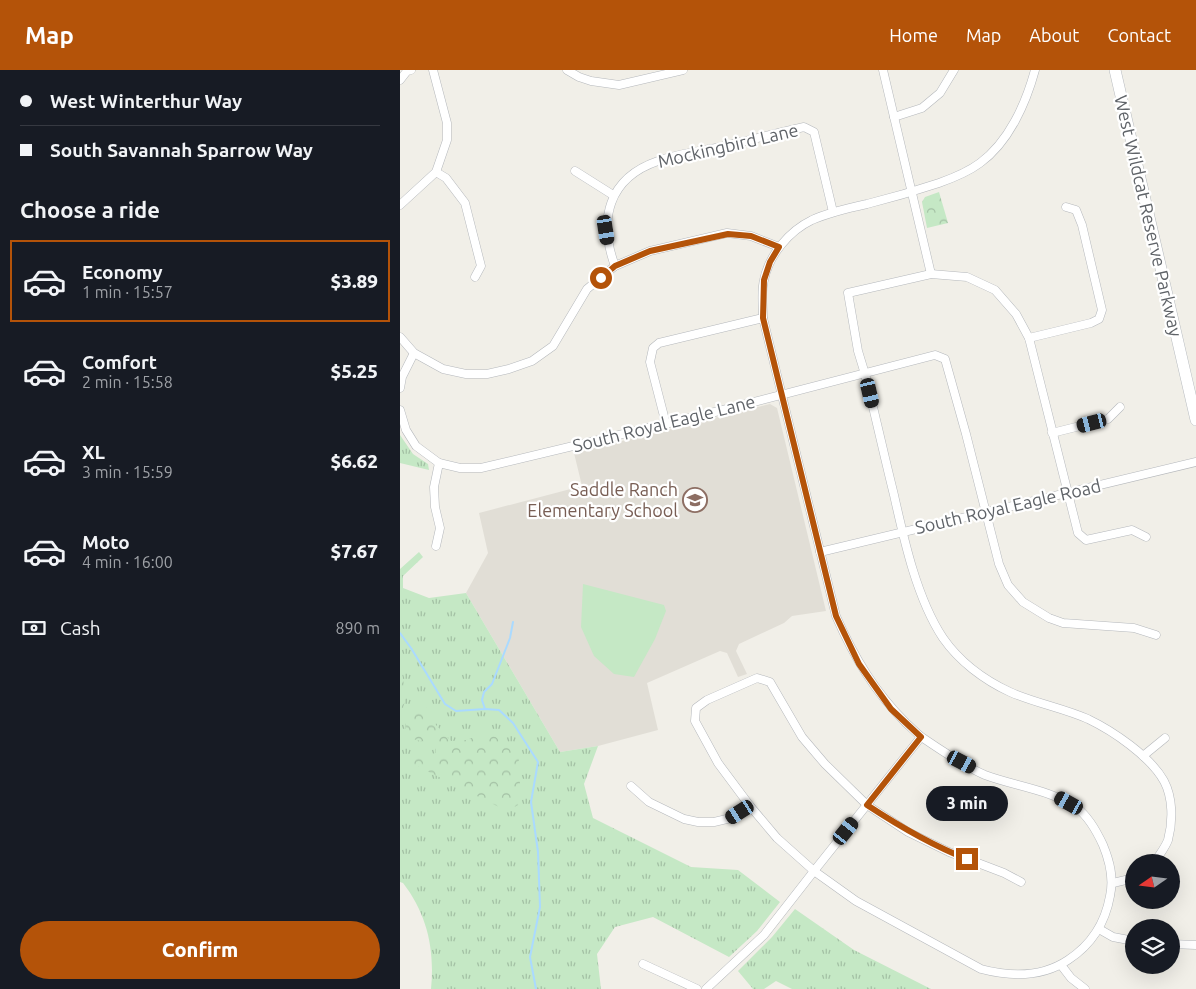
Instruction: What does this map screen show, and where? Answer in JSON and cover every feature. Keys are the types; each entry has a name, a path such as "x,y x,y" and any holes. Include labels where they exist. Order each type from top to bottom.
{"main road":[{"name":"West Wildcat Reserve Parkway","path":"1114,70 1196,420"}],"street":[{"path":"400,80 407,71 411,70"},
{"path":"400,204 436,172 447,140 447,123 434,70"},
{"path":"567,70 591,81 619,85 683,70"},
{"path":"883,70 931,274"},
{"path":"894,117 922,108 940,93 954,70"},
{"path":"1021,882 1004,872 949,852 908,832 867,805 825,764 802,737 770,682 757,678 706,700 696,708 695,721 718,763 750,806 777,838 814,871 856,901 981,969 1020,976 1061,965 1082,952 1100,929 1108,908 1113,883 1109,859 1097,831 1078,809 1059,798 984,774 921,737 891,709 852,652 836,616 763,318 764,280 770,262 779,247 798,229 812,220 833,212 912,192 956,177 981,163 996,148 1013,124 1028,94 1036,70"},
{"name":"Mockingbird Lane","path":"615,266 610,255 606,230 607,216 613,195 629,176 658,160 804,127 814,132 833,212"},
{"path":"575,171 613,195"},
{"path":"436,172 446,178 465,203 481,266 475,277"},
{"path":"1029,338 1091,323 1099,319 1102,310 1082,225 1076,210 1066,206"},
{"path":"400,337 414,353 443,369 466,374 487,374 509,369 532,361 553,346 587,289 615,266 650,251 728,234 751,236 779,247"},
{"path":"1146,537 1132,530 1086,540 1078,533 1029,338 1016,314 995,290 967,277 931,274 848,293 858,351 902,532 925,604 943,638 964,662 990,681 1010,692 1094,723 1128,743 1144,756 1164,780 1170,799 1172,822 1167,842 1160,854"},
{"path":"666,424 650,362 653,348 659,343 763,318"},
{"path":"400,388 402,377 414,353"},
{"name":"South Royal Eagle Lane","path":"400,410 406,430 416,446 440,464 460,468 480,468 666,424 935,355 945,359 999,564 1008,585 1023,602 1049,618 1063,623 1134,628 1156,635"},
{"path":"1052,433 1108,419 1120,407"},
{"name":"South Royal Eagle Road","path":"820,552 1196,462"},
{"path":"436,546 440,528 435,507 434,486 440,464"},
{"path":"706,989 764,936 921,737"},
{"path":"1144,756 1165,738"},
{"path":"631,786 649,802 684,819 698,822 714,822 731,818 750,806"},
{"path":"1113,883 1125,880"},
{"path":"1100,929 1112,937 1125,939"},
{"path":"1180,944 1196,945"},
{"path":"643,964 697,989"},
{"path":"1061,965 1070,978 1084,989"}],"shaded area":[{"path":"770,404 777,408 826,611 792,616 784,623 739,644 736,651 747,674 738,677 727,653 720,651 647,683 658,730 598,746 560,752 466,593 488,553 479,513 582,486 574,453"}],"green space":[{"path":"939,192 948,223 927,228 922,202 925,197"},
{"path":"400,435 413,454 428,464 429,470 400,463"},
{"path":"419,552 423,557 403,576 403,588 429,598 466,593 560,752 598,746 584,784 593,818 691,867 738,870 780,902 757,931 729,957 653,917 615,927 597,954 601,989 431,989 432,960 428,933 418,907 403,883 400,882 400,569"},
{"path":"583,584 664,605 666,611 655,639 634,677 614,674 594,656 581,627"},
{"path":"400,662 406,696 400,721"},
{"path":"424,703 436,725 451,741 466,740 485,733 501,739 510,745 518,757 521,769 518,805 507,811 413,764 411,750 427,755 436,753 436,745 409,738 407,732 406,722 408,718"},
{"path":"795,909 854,950 931,989 792,989 776,981 764,989 753,989 738,971 772,937"}],"waterway":[{"path":"485,709 482,700 484,692 492,684 510,638 513,622"},
{"path":"400,633 445,704 456,711 499,710 513,723 538,762 531,802 538,852 540,907 530,957 536,989"}],"place":[{"name":"Saddle Ranch Elementary School","path":"695,500"}],"route":[{"path":"601,278 615,266 650,251 728,234 751,236 779,247 770,262 764,280 763,318 836,616 859,664 891,709 921,737 867,805 908,832 967,859"}]}
